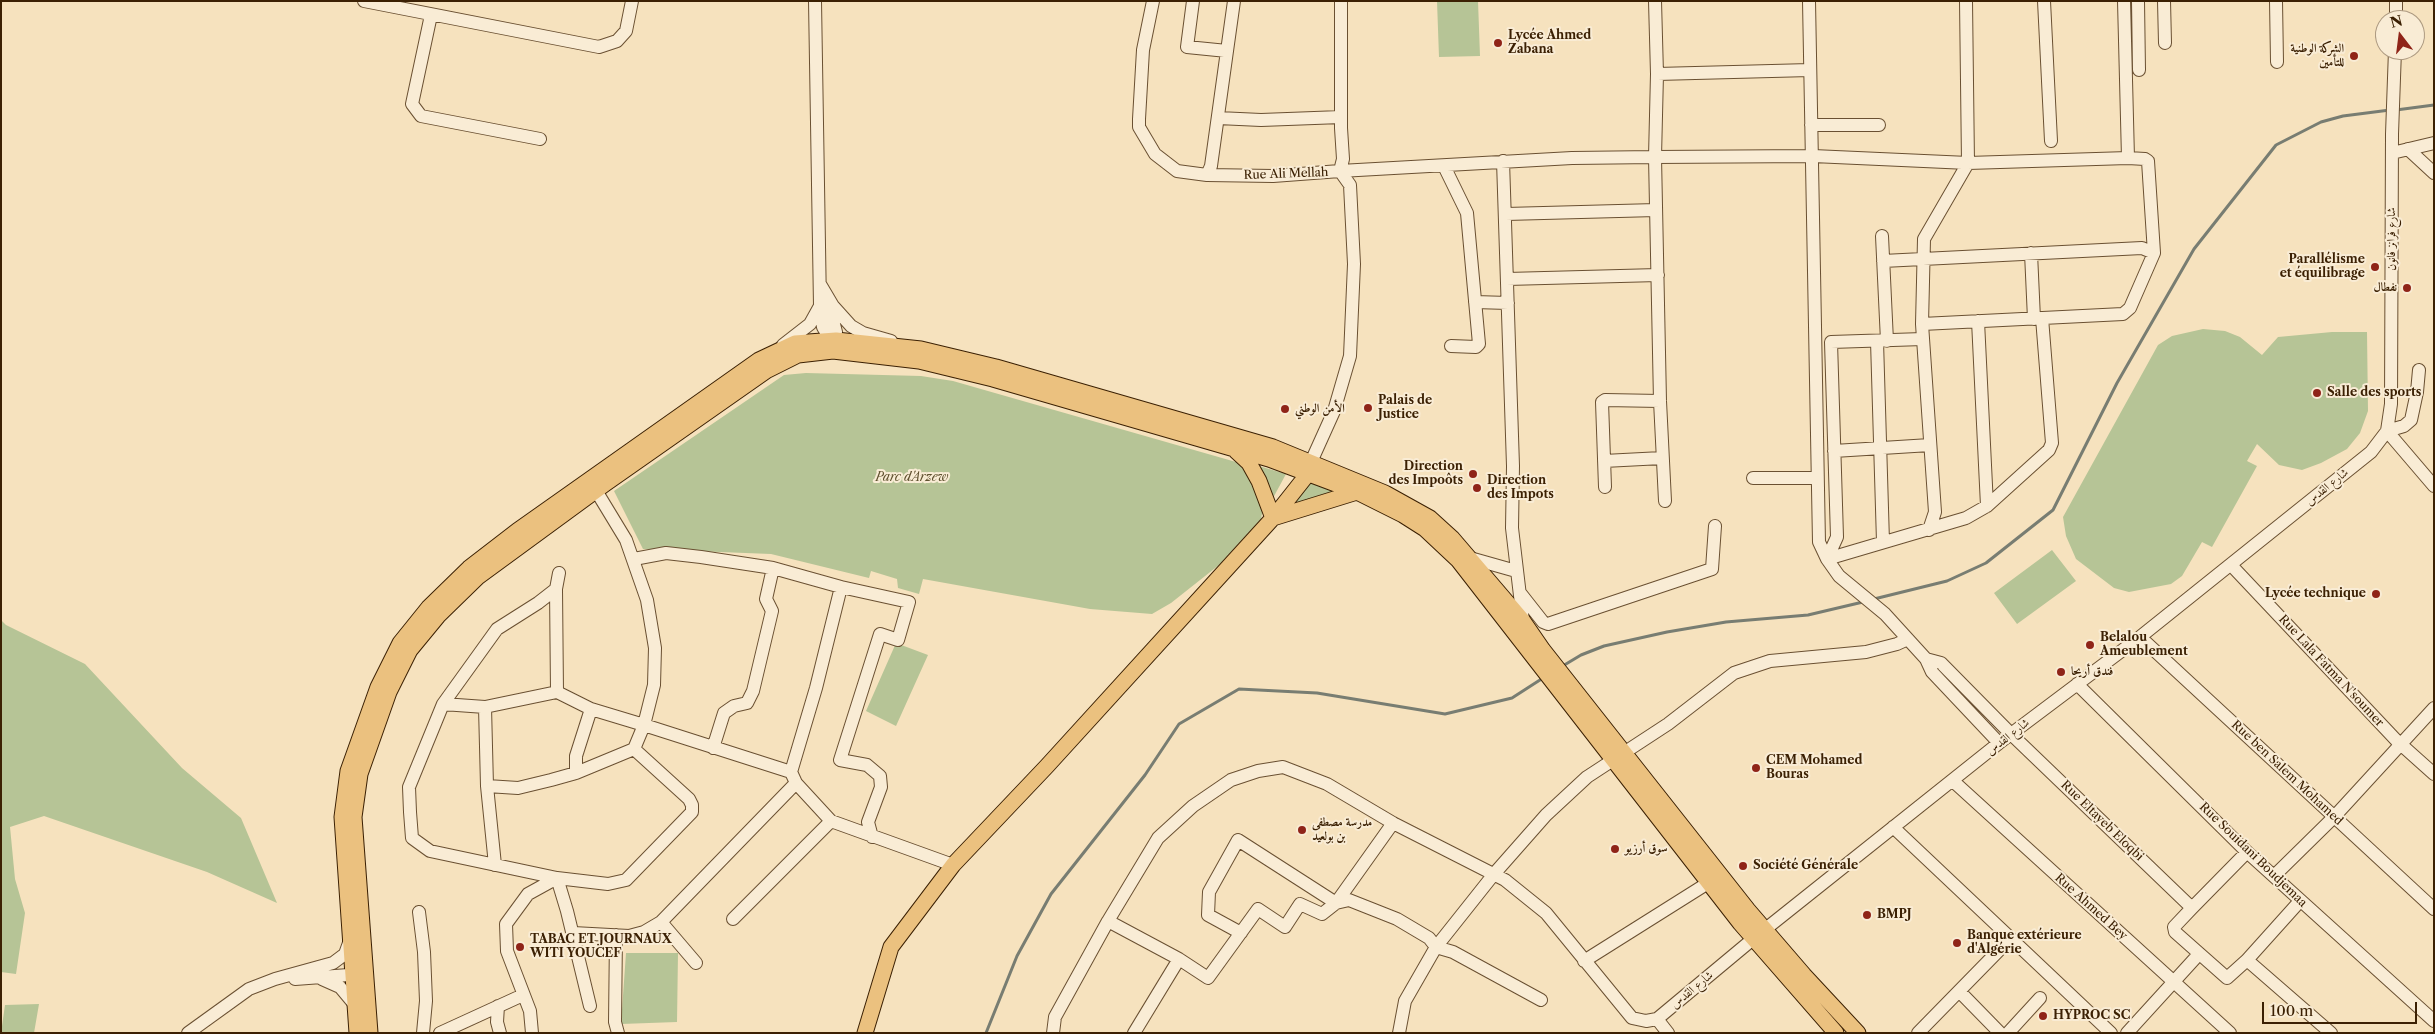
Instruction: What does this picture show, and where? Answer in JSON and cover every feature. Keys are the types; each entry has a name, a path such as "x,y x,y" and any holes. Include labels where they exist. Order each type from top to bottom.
{"main road":[{"path":"357,1033 355,1005 357,972 354,817 360,774 389,692 410,650 438,616 478,577 593,485 759,360 795,343 921,349 996,367 1273,448 1404,515 1439,542 1458,560 1538,653 1836,1033"},
{"path":"370,1033 350,940 342,817 348,771 378,687 400,643 429,607 470,568 766,371 798,355 832,346 919,361 993,379 1235,450 1310,467 1413,506 1430,518 1470,558 1524,621 1538,653"},
{"path":"1235,450 1249,463 1259,481 1273,518"},
{"path":"865,1033 891,947 953,865 1047,766 1273,518 1310,467"},
{"path":"1273,518 1357,492"},
{"path":"1618,756 1708,883 1759,934 1804,975 1858,1033"}],"street":[{"path":"364,1 384,3 431,15 599,47 617,41 626,31 632,1"},
{"path":"815,1 820,310 823,326 832,346"},
{"name":"Rue Ali Mellah","path":"1153,1 1143,50 1139,126 1155,154 1177,171 1207,175 1273,176 1340,171 1350,185 1354,264 1350,356 1334,411 1310,467"},
{"path":"1193,1 1187,48 1227,51"},
{"path":"1207,175 1211,166 1234,1"},
{"path":"1340,1 1340,117 1343,159 1340,171 1502,161 1655,157 1812,156 1968,163 2145,158 2150,166 2154,253 2130,308 2123,314 1922,324"},
{"path":"1655,1 1657,74 1656,210 1660,401 1665,501"},
{"path":"1808,1 1819,542 1827,559 1839,576 1885,614 1908,638 1926,659 1932,672 1999,743"},
{"path":"1929,530 1935,512 1922,324 1924,239 1968,163 1966,1"},
{"path":"2044,1 2051,141"},
{"path":"2164,1 2165,43"},
{"path":"2276,1 2277,62"},
{"path":"2128,158 2124,2 2138,2 2139,70"},
{"path":"431,15 412,104 421,116 540,139"},
{"name":"شارع فرانز فانون","path":"2371,452 2387,431 2391,404 2392,134 2395,60"},
{"path":"1657,74 1810,70"},
{"path":"1218,118 1261,120 1340,117"},
{"path":"1811,125 1879,125"},
{"path":"2392,153 2434,143"},
{"path":"2408,149 2434,172"},
{"path":"1502,161 1506,214 1513,466 1512,528 1516,571 1524,621"},
{"path":"1444,166 1467,213 1479,346 1451,346"},
{"path":"1506,214 1656,210"},
{"path":"1882,236 1884,261 1880,449 1883,542"},
{"path":"1884,261 2142,248 2154,253"},
{"path":"1827,559 1966,518 1987,506 2049,450 2052,443 2031,253"},
{"path":"1507,279 1658,275"},
{"path":"820,284 836,332 832,346"},
{"path":"820,284 833,306 852,326 863,333 921,349"},
{"path":"1475,302 1508,303"},
{"path":"774,352 805,329 820,310"},
{"path":"1978,321 1987,506"},
{"path":"1827,559 1837,537 1831,342 1923,339"},
{"path":"2419,370 2417,392 2411,420 2404,426 2387,431 2434,486"},
{"path":"1605,487 1602,402 1605,400 1660,401"},
{"path":"1834,451 1930,445"},
{"name":"شارع القدس","path":"1651,1020 1999,743 2140,637 2371,452"},
{"path":"1604,461 1662,458"},
{"path":"1754,478 1817,478"},
{"path":"487,786 518,788 576,773 634,749 644,725 654,685 655,648 647,600 626,540 593,485"},
{"path":"1520,592 1545,624 1703,572 1714,567 1715,526"},
{"path":"634,559 666,553 773,568 841,587 909,602 898,640 880,634 840,760 867,765 880,776 880,787 868,822 872,837"},
{"path":"1470,558 1516,571"},
{"name":"Rue Lala Fatma N'soumer","path":"2230,565 2400,744 2434,774"},
{"path":"713,748 724,714 734,706 747,702 753,692 772,611 766,599 773,568"},
{"path":"557,692 556,589 559,573"},
{"path":"573,933 629,936 644,932 661,922 793,777 841,587"},
{"path":"556,589 497,630 443,704 409,787 412,838 430,851 557,878 608,884 626,880 692,812 692,805 689,799 634,749"},
{"name":"Rue ben Salem Mohamed","path":"2140,637 2434,909"},
{"path":"1399,1033 1405,1002 1436,947 1494,874 1546,814 1587,777 1668,724 1734,673 1752,665 1778,660 1866,652 1897,644 1908,638"},
{"name":"Rue Eltayeb Eloqbi","path":"1926,659 1941,663 2011,734 2192,908"},
{"name":"Rue Souidani Boudjemaa","path":"2077,684 2247,852 2275,875 2300,901 2434,1020"},
{"path":"443,704 485,707 557,692 590,709 713,748 793,777 831,820 872,837 953,865"},
{"path":"485,707 487,786 495,865"},
{"path":"2275,875 2334,816 2434,708"},
{"path":"576,773 576,756 590,709"},
{"path":"1053,1033 1055,1017 1108,921 1158,838 1193,806 1231,780 1258,771 1283,767 1328,784 1393,823 1505,880 1546,913 1632,1018 1651,1020 1668,1033"},
{"name":"Rue Ahmed Bey","path":"1953,781 2230,1033"},
{"path":"733,919 831,820"},
{"path":"1108,921 1179,959 1208,978 1258,909 1285,927 1300,904 1322,914 1336,903 1393,823"},
{"path":"1893,827 2111,1033"},
{"path":"1241,933 1208,915 1209,892 1238,840 1336,903 1349,900 1397,919 1429,938 1436,947 1452,952 1541,1000"},
{"path":"2247,852 2174,929 2199,954 2226,978 2247,960 2300,901"},
{"path":"557,878 573,933 590,1006"},
{"path":"532,1033 530,1011 507,951 506,924 528,894 557,878"},
{"path":"1584,961 1708,883"},
{"path":"419,912 424,952 426,1001 424,1033"},
{"path":"661,922 696,963"},
{"path":"616,934 615,1022 618,1033"},
{"path":"1918,1033 2010,939"},
{"path":"319,973 341,958 350,940"},
{"path":"2127,1033 2199,954"},
{"path":"1134,1033 1179,959"},
{"path":"2247,960 2331,1033"},
{"path":"188,1033 249,989 275,979 319,973 357,972"},
{"path":"319,973 340,987 355,1005"},
{"path":"1959,991 2000,1033"},
{"path":"440,1033 523,995"},
{"path":"2008,1033 2040,998"},
{"path":"498,1006 497,1022 500,1033"}],"green space":[{"path":"1437,1 1478,1 1480,56 1439,57"},
{"path":"2203,329 2225,331 2240,337 2262,355 2278,337 2332,332 2367,332 2368,411 2360,433 2347,449 2321,463 2302,470 2279,465 2257,444 2247,461 2257,466 2212,547 2202,542 2182,576 2171,584 2129,592 2114,588 2076,559 2066,536 2063,517 2158,345 2172,336"},
{"name":"Parc d'Arzew","path":"806,373 921,376 953,381 1236,462 1254,478 1264,502 1261,519 1219,565 1171,603 1152,614 1090,609 923,579 919,594 898,588 897,579 871,571 869,578 771,554 643,549 614,491 784,375"},
{"path":"1259,466 1286,474 1273,498"},
{"path":"1307,481 1338,490 1295,504"},
{"path":"2052,550 2076,581 2017,624 1994,593"},
{"path":"1,620 6,625 85,664 182,768 241,818 277,903 207,872 44,816 10,827 15,879 25,913 16,974 1,972"},
{"path":"896,643 928,655 896,726 866,711"},
{"path":"626,953 678,953 677,1022 621,1024"},
{"path":"39,1004 34,1033 1,1033 5,1005"}],"waterway":[{"path":"2396,110 2434,105"},
{"path":"1874,599 1947,581 1986,563 2053,510 2117,383 2194,249 2276,145 2321,122 2343,116 2390,110"},
{"path":"1561,667 1581,655 1604,646 1667,632 1726,622 1808,615 1863,602"},
{"path":"986,1033 1017,956 1051,894 1145,775 1179,724 1239,689 1317,693 1445,714 1512,698 1543,678"}],"place":[{"name":"Lycée Ahmed Zabana","path":"1498,43"},
{"name":"الشركة الوطنية للتأمين","path":"2354,56"},
{"name":"Parallélisme et équilibrage","path":"2375,267"},
{"name":"نفطال","path":"2407,288"},
{"name":"Salle des sports","path":"2317,393"},
{"name":"Palais de Justice","path":"1368,408"},
{"name":"الأمن الوطني","path":"1285,409"},
{"name":"Direction des Impoôts","path":"1473,474"},
{"name":"Direction des Impots","path":"1477,488"},
{"name":"Lycée technique","path":"2376,594"},
{"name":"Belalou Ameublement","path":"2090,645"},
{"name":"فندق أريحا","path":"2061,672"},
{"name":"CEM Mohamed Bouras","path":"1756,768"},
{"name":"مدرسة مصطفى بن بولعيد","path":"1302,830"},
{"name":"سوق أرزيو","path":"1615,849"},
{"name":"Société Générale","path":"1743,866"},
{"name":"BMPJ","path":"1867,915"},
{"name":"Banque extérieure d'Algérie","path":"1957,943"},
{"name":"TABAC ET JOURNAUX WITI YOUCEF","path":"520,947"},
{"name":"HYPROC SC","path":"2043,1016"}]}
